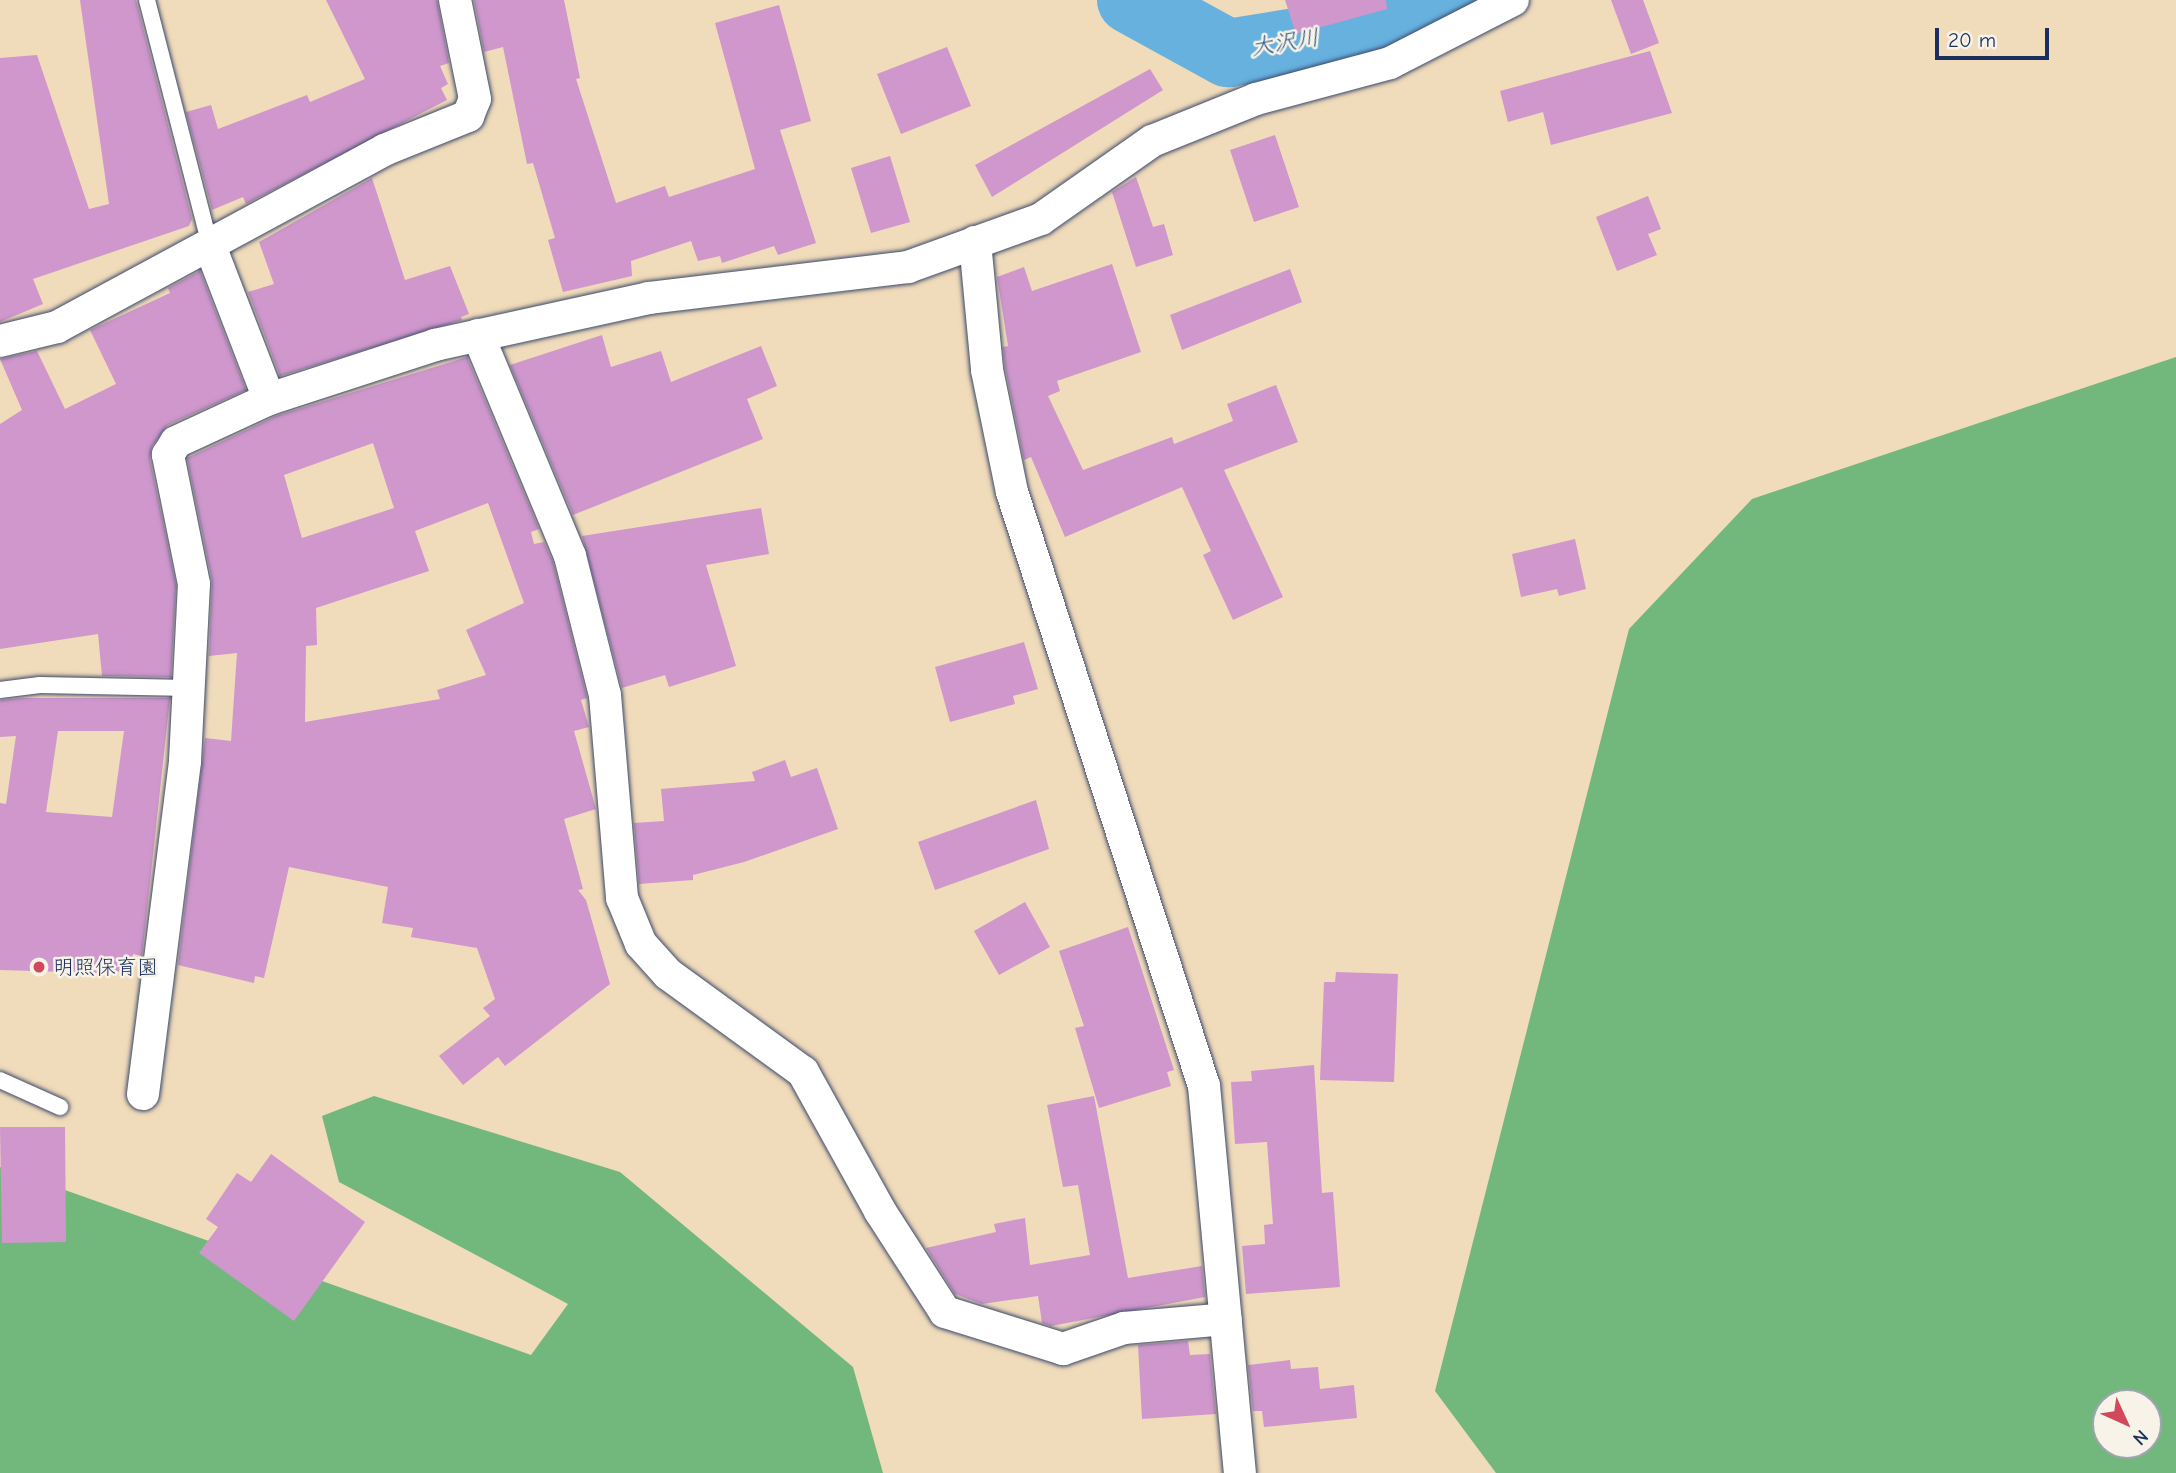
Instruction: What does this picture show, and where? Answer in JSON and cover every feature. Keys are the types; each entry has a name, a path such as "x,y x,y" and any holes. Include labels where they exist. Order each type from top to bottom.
{"street":[{"path":"0,341 57,327 384,150 468,116 475,99 454,0"},
{"path":"143,1094 185,761 189,688 194,584 168,455 176,442 270,399 478,335 649,298 908,267 1041,219 1152,141 1256,99 1390,63 1513,0"},
{"path":"975,242 987,370 1012,492 1204,1086 1240,1473"},
{"path":"210,246 270,399"},
{"path":"478,335 570,556 580,591 605,695 622,898 641,944 668,974 803,1072 880,1211 945,1312 1063,1349 1124,1328 1226,1319"}],"lane":[{"path":"147,0 210,246"},
{"path":"0,690 40,685 189,688"},
{"path":"0,1080 60,1107"}],"green space":[{"path":"2176,357 2176,1473 1496,1473 1435,1391 1629,629 1752,499"},
{"path":"374,1096 620,1172 853,1367 883,1473 0,1473 0,1167 531,1355 568,1304 339,1182 322,1116"}],"building":[{"path":"80,0 136,0 192,219 189,226 33,279 43,304 0,322 0,58 37,55 89,209 109,204"},
{"path":"326,0 437,0 449,63 440,66 448,84 441,88 447,100 246,204 243,197 212,210 186,112 211,105 218,129 307,95 310,102 365,79"},
{"path":"474,0 564,0 580,78 576,79 616,203 665,186 669,197 755,169 715,23 779,5 811,121 780,130 816,243 778,255 774,246 722,263 720,256 698,261 691,241 631,261 632,276 563,292 548,240 555,238 533,163 527,164 503,47 484,52"},
{"path":"1285,0 1386,0 1387,9 1296,34"},
{"path":"1611,0 1643,0 1659,43 1631,54"},
{"path":"947,47 971,106 901,134 877,74"},
{"path":"1650,51 1672,113 1551,145 1543,112 1508,122 1500,91"},
{"path":"1150,69 1163,90 992,197 975,165"},
{"path":"1275,135 1299,207 1254,222 1230,150"},
{"path":"890,156 910,222 871,233 851,168"},
{"path":"1136,177 1153,227 1164,224 1173,255 1136,267 1112,192"},
{"path":"372,178 405,280 450,266 469,314 461,317 462,320 280,376 248,292 274,284 259,242"},
{"path":"1648,196 1661,229 1648,234 1657,255 1617,271 1596,217"},
{"path":"1112,264 1141,352 1057,381 1060,391 1048,396 1083,470 1172,437 1174,444 1233,421 1227,404 1276,385 1298,442 1224,470 1283,597 1233,620 1203,555 1211,551 1182,487 1065,537 1031,457 1024,460 1005,367 1003,347 1008,346 997,277 1024,267 1032,291"},
{"path":"1290,269 1302,302 1182,350 1170,315"},
{"path":"200,271 246,390 168,425 152,446 150,459 176,585 171,677 102,676 98,634 0,649 0,424 22,410 0,359 37,351 65,409 116,384 90,330 170,293 168,288"},
{"path":"602,335 611,367 661,351 671,382 761,346 777,386 747,399 763,439 573,515 510,365"},
{"path":"467,357 539,529 531,532 534,544 544,542 553,562 587,698 581,700 589,727 574,731 596,809 564,819 583,889 578,890 586,900 610,984 505,1066 498,1057 463,1085 439,1056 490,1016 483,1008 495,999 477,948 411,937 413,928 382,923 388,887 289,867 264,978 255,976 254,983 178,965 205,738 231,741 237,653 209,656 212,581 187,458 276,416","holes":["373,443 394,508 302,538 284,475","488,503 524,603 466,630 486,675 437,690 440,699 305,722 306,646 317,645 316,608 429,571 415,531"]},
{"path":"761,508 769,554 706,565 736,666 669,687 665,675 622,688 582,536"},
{"path":"1575,539 1586,589 1559,596 1557,589 1521,597 1512,554"},
{"path":"1024,642 1038,689 1013,696 1015,704 950,722 935,667"},
{"path":"170,698 142,956 133,954 130,974 102,968 102,973 0,970 0,803 6,804 16,736 0,737 0,700","holes":["58,731 124,731 112,817 46,812"]},
{"path":"785,760 791,777 817,768 838,829 744,862 693,875 693,880 639,884 634,823 664,821 661,789 755,781 752,772"},
{"path":"1036,800 1049,849 935,890 918,842"},
{"path":"1025,902 1050,947 999,975 974,931"},
{"path":"1128,927 1174,1070 1167,1072 1171,1086 1099,1108 1075,1028 1084,1026 1059,951"},
{"path":"1336,972 1398,974 1394,1082 1320,1080 1324,982 1335,982"},
{"path":"1314,1065 1322,1193 1333,1192 1340,1287 1246,1294 1242,1246 1265,1244 1264,1225 1273,1224 1267,1142 1235,1144 1231,1082 1252,1081 1251,1071"},
{"path":"1094,1096 1128,1278 1202,1266 1205,1297 1051,1326 1042,1323 1038,1296 982,1304 955,1294 926,1248 996,1232 994,1224 1025,1218 1030,1265 1090,1255 1078,1185 1063,1187 1047,1105"},
{"path":"0,1127 65,1127 66,1242 2,1243"},
{"path":"271,1154 365,1222 294,1321 199,1253 218,1227 206,1219 237,1173 251,1182"},
{"path":"1188,1341 1190,1355 1210,1354 1216,1414 1142,1419 1138,1345"},
{"path":"1290,1360 1291,1369 1318,1367 1320,1389 1354,1385 1357,1418 1264,1427 1262,1411 1253,1411 1248,1365"}],"waterway":[{"name":"大沢川","path":"1131,0 1228,53 1395,26 1447,0"}],"place":[{"name":"明照保育園","path":"39,967"}]}
